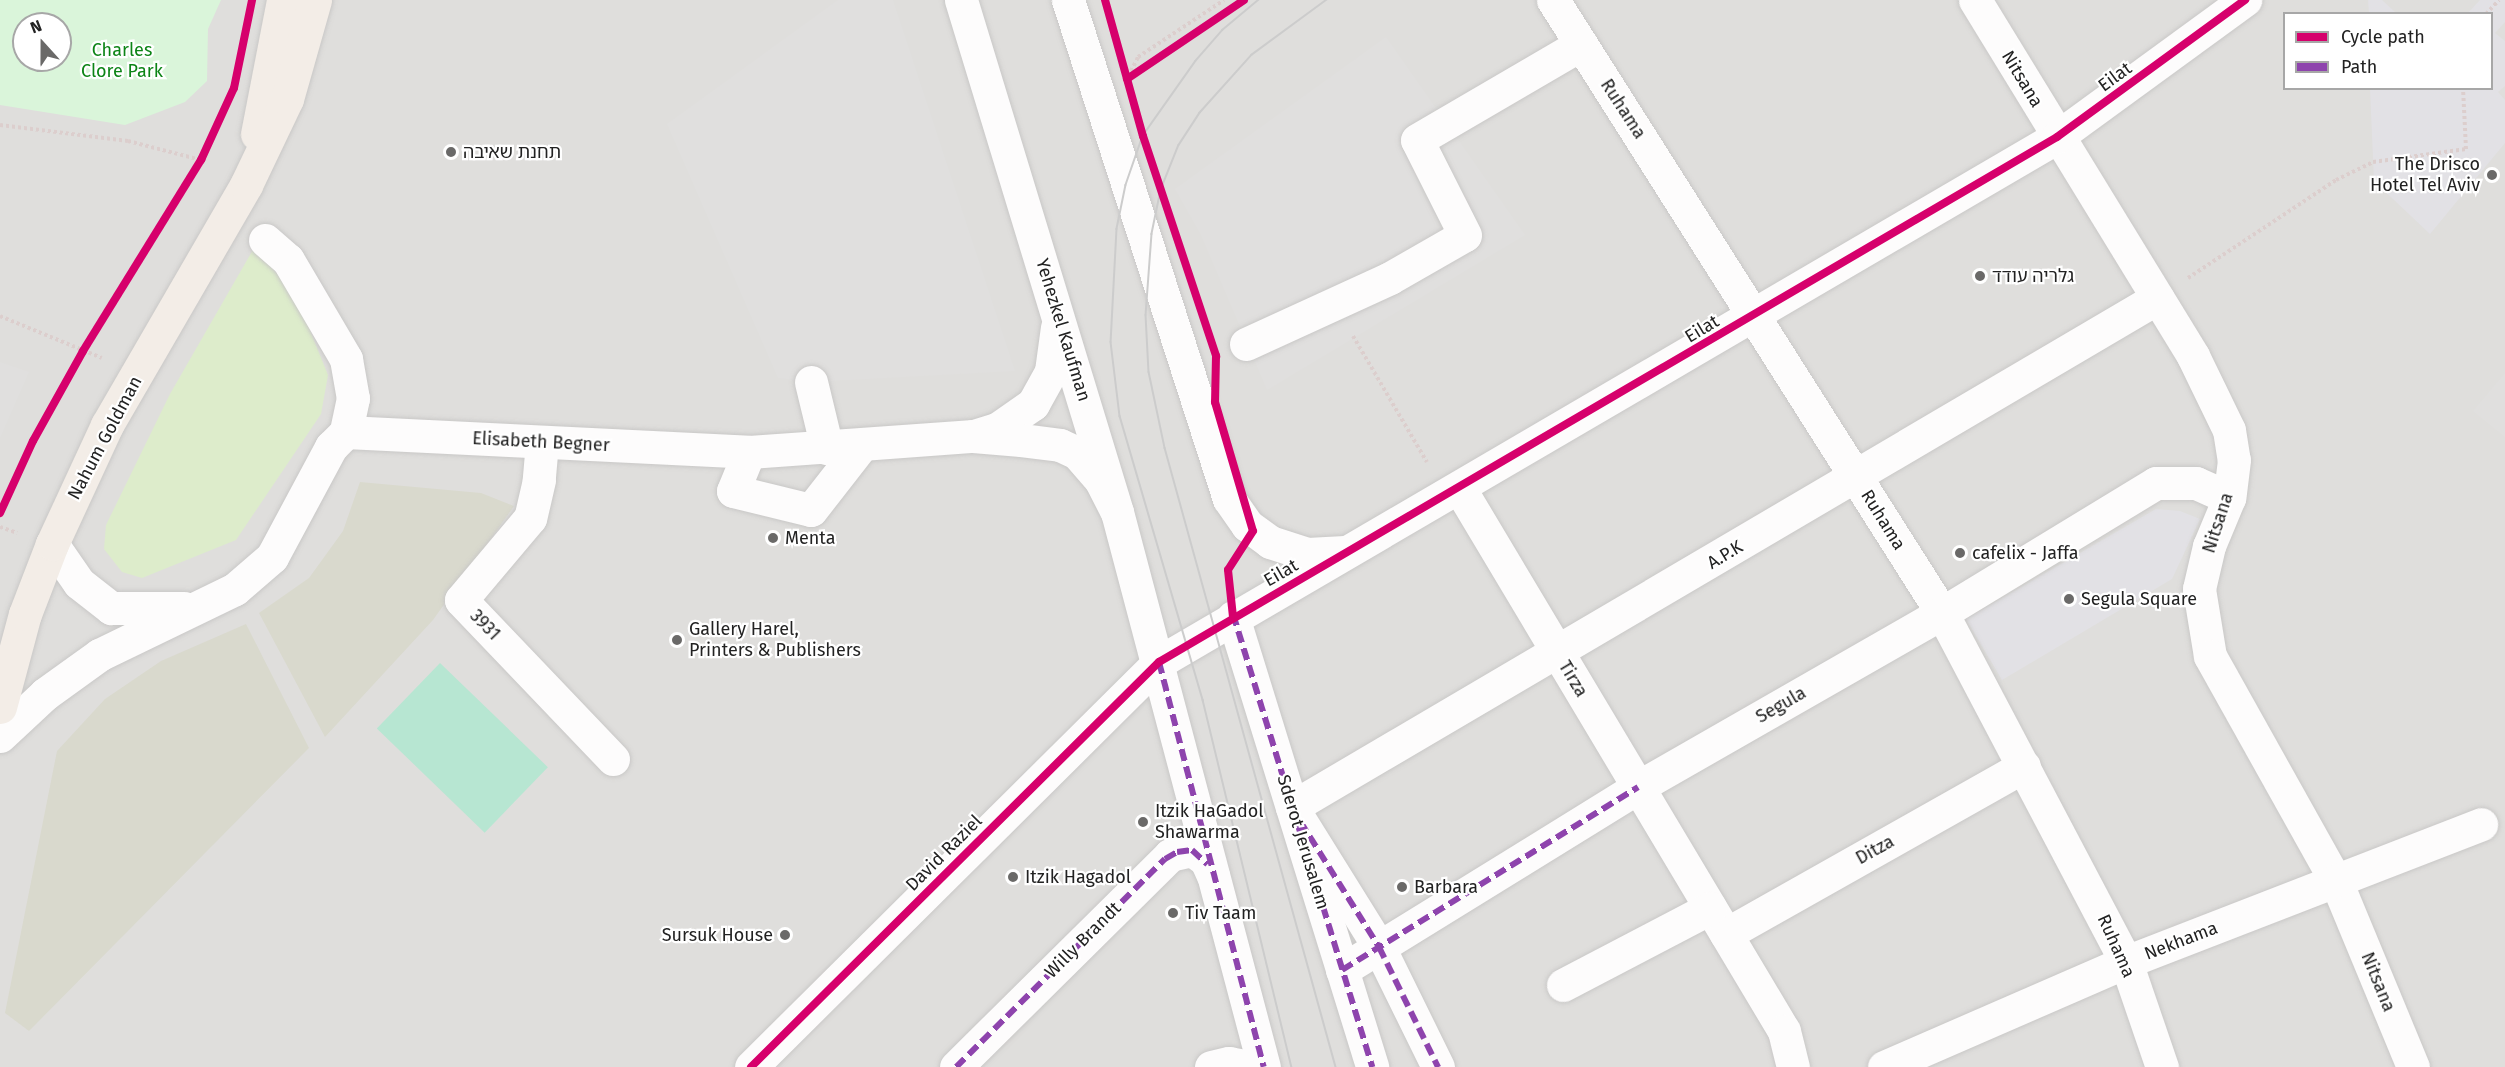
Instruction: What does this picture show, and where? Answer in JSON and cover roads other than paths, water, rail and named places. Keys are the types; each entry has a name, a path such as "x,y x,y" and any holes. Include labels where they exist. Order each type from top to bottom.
{"main road":[{"name":"Nahum Goldman","path":"246,185 283,0"},
{"name":"Nahum Goldman","path":"0,707 25,614 52,544 107,425 246,185 287,99 315,0"}],"street":[{"name":"Yehezkel Kaufman","path":"961,0 1117,512 1159,662"},
{"path":"1068,0 1229,499 1253,531 1280,546 1326,555 1352,550"},
{"name":"Ruhama","path":"1553,0 1755,315 1941,613 2126,962 2162,1067"},
{"name":"Nitsana","path":"1975,0 2193,356 2229,429 2234,460 2229,498 2209,546 2199,590 2210,656 2336,881 2413,1067"},
{"name":"Eilat","path":"1159,662 1233,617 1460,489 2057,137 2245,0"},
{"path":"1246,344 1333,305 1465,235 1418,140 1581,44"},
{"path":"0,736 45,694 99,655 235,589 272,557 331,447 346,432 353,398 346,359 288,260 265,240"},
{"name":"A.P.K","path":"1292,807 1558,654 2157,298"},
{"name":"Elisabeth Begner","path":"973,436 997,429 1018,417 1043,389 1055,355 1057,313"},
{"path":"811,382 827,448"},
{"name":"Elisabeth Begner","path":"346,432 749,452 861,446 973,436 1060,445 1077,453 1101,481 1117,512"},
{"name":"3931","path":"542,442 530,518 461,600 613,759"},
{"path":"749,452 733,491 811,510 861,446"},
{"name":"Segula","path":"1342,970 1638,787 1941,613 2156,483 2196,483 2229,498"},
{"name":"Tirza","path":"1460,489 1784,1031 1793,1067"},
{"path":"52,544 79,583 111,608 197,607"},
{"name":"Sderot Jerusalem","path":"1233,617 1372,1067"},
{"path":"1159,662 1264,1067"},
{"name":"David Raziel","path":"751,1067 1159,662"},
{"name":"Ditza","path":"1563,985 1718,921 2024,766"},
{"path":"1292,807 1379,947 1438,1067"},
{"name":"Nekhama","path":"1884,1067 2126,962 2481,824"},
{"name":"Willy Brandt","path":"956,1067 1170,855 1185,850 1200,854 1213,876"},
{"path":"1211,1067 1229,1063 1250,1067"}],"tram line":[{"path":"1259,0 1223,30 1196,61 1143,136 1126,185 1117,229 1111,342 1120,416 1203,700 1292,1067"},
{"path":"1327,0 1252,55 1200,113 1179,145 1161,190 1152,234 1146,315 1149,372 1165,448 1336,1067"}],"place":[{"name":"תחנת שאיבה","path":"451,152"},
{"name":"The Drisco Hotel Tel Aviv","path":"2492,175"},
{"name":"גלריה עודד","path":"1980,276"},
{"name":"Menta","path":"773,538"},
{"name":"cafelix - Jaffa","path":"1960,553"},
{"name":"Segula Square","path":"2069,599"},
{"name":"Gallery Harel, Printers & Publishers","path":"677,640"},
{"name":"Itzik HaGadol Shawarma","path":"1143,822"},
{"name":"Itzik Hagadol","path":"1013,877"},
{"name":"Barbara","path":"1402,887"},
{"name":"Tiv Taam","path":"1173,913"},
{"name":"Sursuk House","path":"785,935"}],"park label":[{"name":"Charles Clore Park","path":"122,61"}]}
